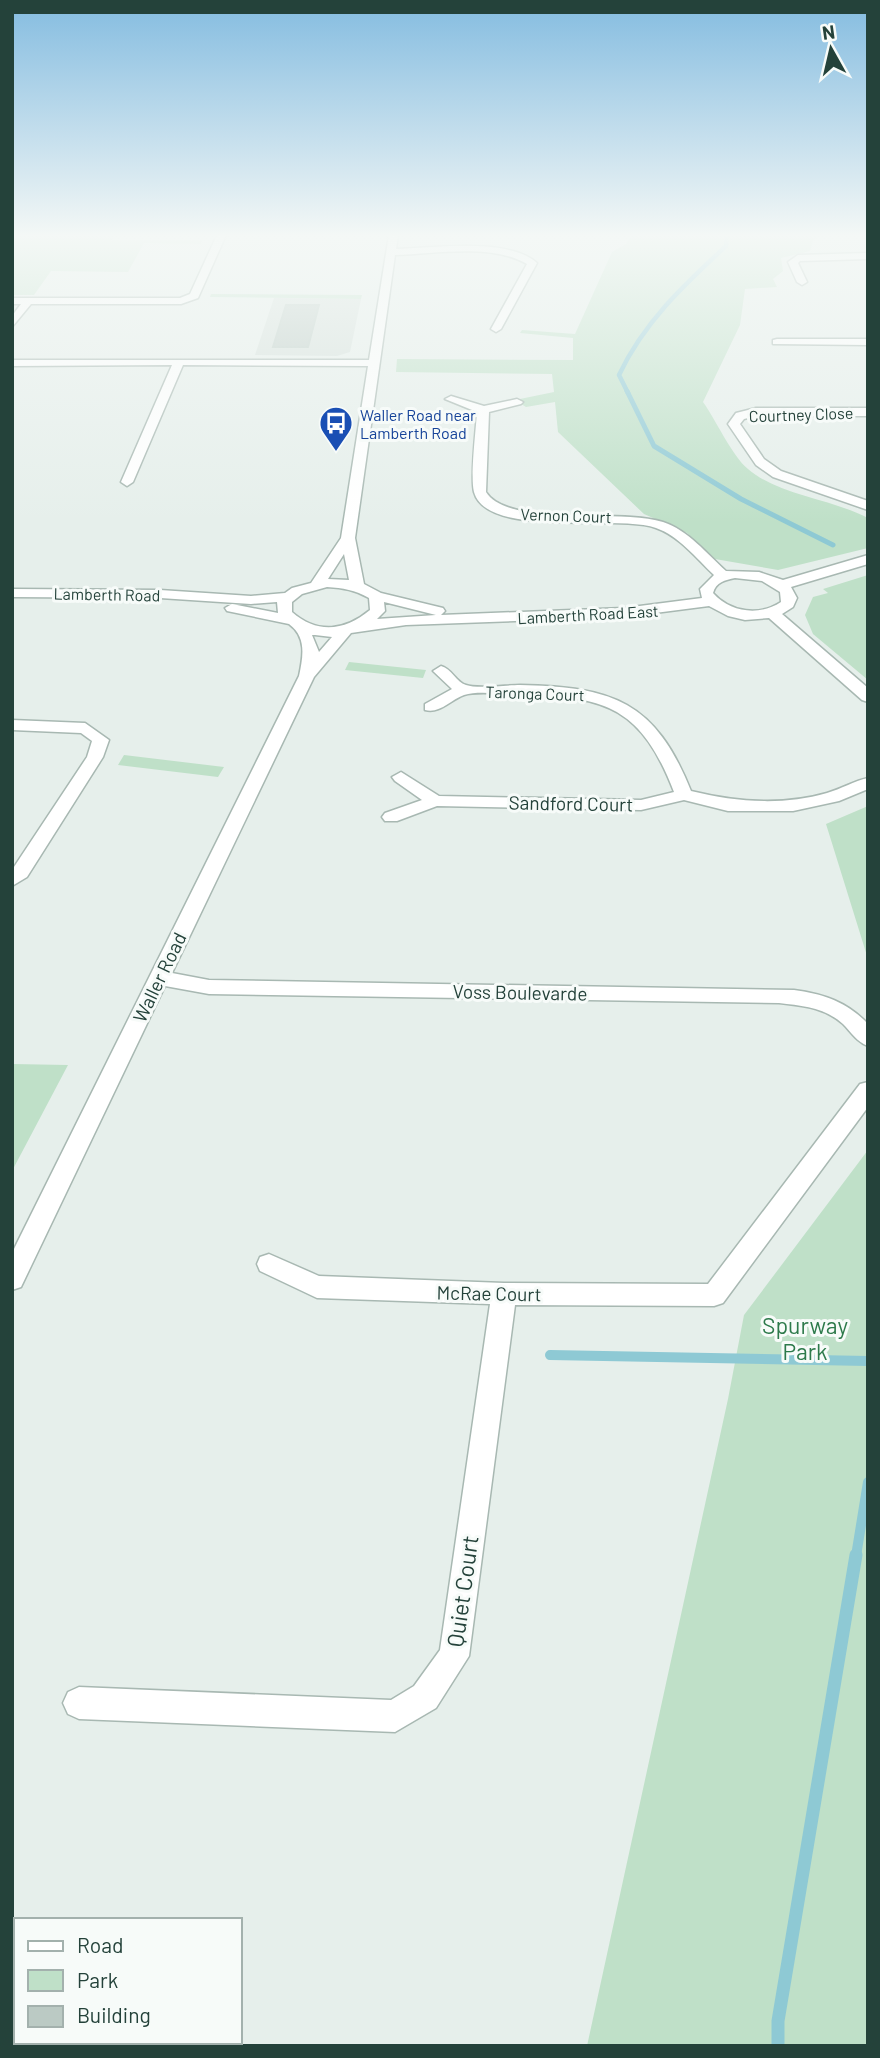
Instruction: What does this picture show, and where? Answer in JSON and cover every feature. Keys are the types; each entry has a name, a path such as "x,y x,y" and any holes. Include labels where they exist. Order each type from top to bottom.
{"street":[{"path":"317,584 357,586 348,538 378,331"},
{"path":"777,342 868,342"},
{"path":"127,482 179,361"},
{"path":"12,363 373,363"},
{"path":"451,399 483,411 517,402"},
{"name":"Vernon Court","path":"483,411 480,492 486,503 498,510 523,516 628,518 650,522 681,537 723,576"},
{"name":"Courtney Close","path":"868,412 757,412 740,416 734,424 760,462 777,474 868,506"},
{"path":"317,584 348,538"},
{"path":"782,585 868,559"},
{"path":"723,576 761,576 782,585 790,598 788,604 772,613 731,612 711,601 706,594 707,586 723,576"},
{"name":"Lamberth Road","path":"12,593 160,594 251,600 288,597 317,584"},
{"name":"Lamberth Road East","path":"357,586 376,596 464,616"},
{"path":"363,625 378,611 376,596"},
{"name":"Waller Road","path":"288,597 283,605 283,613 295,624 312,649 307,677"},
{"name":"Lamberth Road","path":"202,598 330,632 346,630"},
{"name":"Lamberth Road East","path":"346,630 363,625 464,616 589,617 637,613 711,601"},
{"path":"772,613 868,697"},
{"name":"Waller Road","path":"12,1279 307,677 346,630"},
{"name":"Taronga Court","path":"441,671 462,690"},
{"name":"Taronga Court","path":"431,707 462,690 582,694 616,703 653,738 675,771 684,795"},
{"path":"12,725 78,727 95,733 101,740 96,757 20,873 12,880"},
{"path":"401,777 435,801"},
{"name":"Sandford Court","path":"391,817 435,801 641,805 684,795 728,806 793,806 832,797 868,783"},
{"name":"Voss Boulevarde","path":"158,978 209,987 779,996 823,1000 849,1015 868,1038"},
{"name":"McRae Court","path":"269,1264 317,1287 504,1294 714,1295 868,1090"},
{"name":"Quiet Court","path":"79,1703 395,1716 425,1697 454,1656 504,1294"}],"shaded area":[{"path":"263,331 354,331 350,352 337,356 255,355"}],"green space":[{"path":"536,331 575,334 576,331 737,331 703,402 736,456 760,478 868,518 868,548 778,570 715,559 687,533 644,514 558,432 555,402 526,407 515,400 554,392 552,374 396,372 397,359 573,360 573,338 520,333"},
{"path":"868,575 868,680 813,634 805,615 813,597 828,593 823,589"},
{"path":"349,662 426,670 423,678 345,670"},
{"path":"124,755 224,767 218,777 118,765"},
{"path":"868,806 868,959 826,824"},
{"path":"12,1064 68,1065 12,1171"},
{"name":"Spurway Park","path":"868,1150 868,2046 587,2046 744,1315"}],"building":[{"path":"278,331 312,331 308,347 273,347"}],"waterway":[{"path":"627,391 619,375 645,331"},
{"path":"627,391 654,446 741,499 833,545"},
{"path":"550,1355 868,1361"},
{"path":"856,1556 868,1482"},
{"path":"778,2046 778,2021 856,1555"}],"place":[{"name":"Waller Road near Lamberth Road","path":"336,453"}]}
